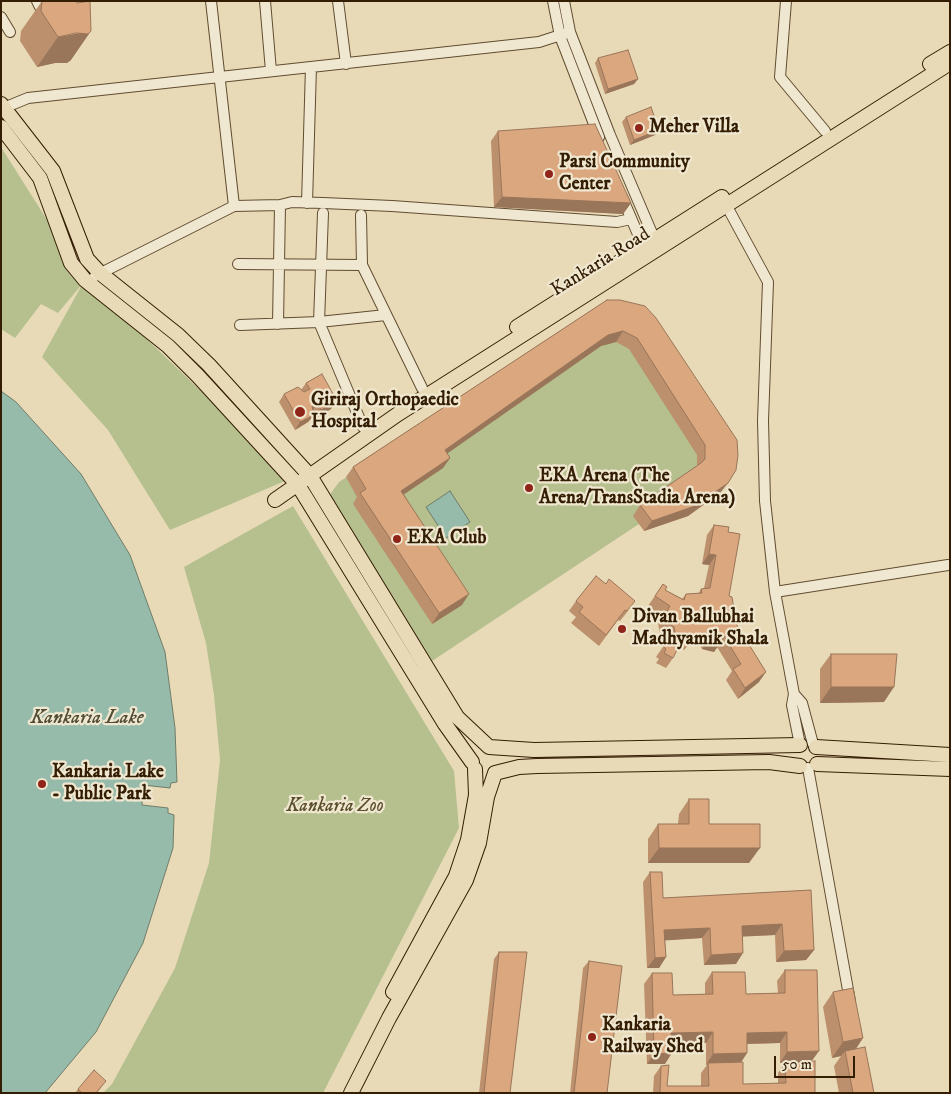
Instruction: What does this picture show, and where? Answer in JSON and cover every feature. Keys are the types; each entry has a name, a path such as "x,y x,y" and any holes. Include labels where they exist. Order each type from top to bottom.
{"main road":[{"path":"724,201 825,131 950,52"},
{"path":"276,500 362,427 422,388 950,63"},
{"path":"2,106 53,171 87,259 100,274 178,335 209,365 307,473 458,717 489,747 496,750 500,757 500,767 495,773 487,797 479,843 466,880 427,940 341,1093"},
{"path":"1,127 40,178 71,263 85,280 168,346 295,482 445,724 473,766 482,775 537,766 769,762 808,766 950,769"},
{"name":"Kankaria Road","path":"307,473 651,247"},
{"path":"808,766 820,754 810,746"},
{"path":"808,766 795,756 810,746"},
{"path":"351,1093 427,940 456,876 468,840 476,795 473,757 479,749 489,747 543,750 810,746 950,755"}],"street":[{"path":"37,1 42,11"},
{"path":"211,1 234,206"},
{"path":"265,1 271,71"},
{"path":"338,1 346,64"},
{"path":"553,1 560,36 602,146"},
{"path":"564,1 570,32 651,247"},
{"path":"786,1 780,77 825,131"},
{"path":"1,17 10,32"},
{"path":"2,106 28,98 539,42 570,32"},
{"path":"307,203 311,67"},
{"path":"617,183 631,219 651,247"},
{"path":"724,201 768,282 763,421 765,501 775,592 794,694 802,703 810,746"},
{"path":"85,280 234,206 280,205 292,202 392,206 617,222 631,219"},
{"path":"278,324 280,205"},
{"path":"322,214 320,322 362,427"},
{"path":"361,214 362,265 422,388"},
{"path":"238,264 362,265"},
{"path":"240,325 320,322 386,315"},
{"path":"775,592 948,565"},
{"path":"808,766 852,1009"}],"green space":[{"path":"1,147 85,280 292,478 170,530 108,430 42,357 83,283 58,313 41,304 15,338 1,329"},
{"name":"EKA Arena (The Arena/TransStadia Arena)","path":"599,311 729,450 639,524 432,661 331,501 331,493 339,482"},
{"name":"Kankaria Zoo","path":"293,506 454,771 459,828 323,1093 103,1093 112,1084 175,968 209,863 220,760 214,695 206,643 184,567"}],"water":[{"name":"Kankaria Lake","path":"1,391 16,402 81,474 130,555 165,652 175,728 177,782 171,783 170,788 143,785 142,805 168,808 168,813 174,815 173,848 143,943 96,1032 45,1093 1,1093"},
{"path":"450,491 470,522 446,538 426,507"}],"building":[{"path":"42,1 76,1 77,3 90,1 91,31 88,34 76,33 58,37 41,11"},
{"path":"628,50 638,79 608,89 598,58"},
{"name":"Meher Villa","path":"651,107 659,130 634,140 626,117"},
{"name":"Parsi Community Center","path":"595,124 631,203 502,197 498,131"},
{"path":"607,300 620,300 645,306 656,318 737,440 736,470 728,483 695,506 652,521 640,505 701,463 705,459 705,445 637,338 623,331 608,335 445,450 450,458 401,491 469,594 439,613 360,493 366,489 353,467"},
{"path":"322,374 337,401 321,410 318,403 312,406 314,415 300,422 284,394 298,387 304,392 310,389 306,383"},
{"path":"714,525 729,527 728,532 740,534 729,596 732,597 735,615 732,617 766,672 745,688 733,669 741,664 724,636 721,642 709,638 706,633 695,634 691,639 685,634 675,647 677,650 673,658 664,653 666,649 663,646 675,632 674,627 668,623 666,613 670,606 655,596 663,584 667,587 665,590 684,600 686,594 702,593 701,589 710,588 716,555 709,554"},
{"path":"596,576 606,584 609,579 635,601 627,611 625,610 606,635 579,612 583,607 576,601"},
{"path":"831,654 897,654 894,687 831,687"},
{"path":"689,799 709,799 709,824 760,824 760,848 659,848 658,824 689,824"},
{"path":"650,872 662,872 663,898 811,890 814,950 784,951 782,924 742,926 743,953 711,955 710,928 664,930 666,957 655,958"},
{"path":"499,952 527,952 510,1093 484,1093"},
{"name":"Kankaria Railway Shed","path":"589,961 622,966 607,1093 574,1093"},
{"path":"785,970 817,970 819,1051 787,1052 787,1032 747,1033 747,1053 713,1054 713,1032 671,1033 672,1053 654,1054 652,973 672,973 673,995 713,994 712,972 745,972 746,994 785,993"},
{"path":"853,988 863,1038 843,1042 833,992"},
{"path":"865,1047 874,1093 853,1093 845,1051"},
{"path":"815,1061 815,1093 660,1093 661,1066 669,1065 667,1086 709,1086 708,1063 743,1062 743,1084 786,1083 785,1063"},
{"path":"94,1070 106,1081 96,1093 82,1093 78,1089"}],"place":[{"name":"Meher Villa","path":"639,128"},
{"name":"Parsi Community Center","path":"549,174"},
{"name":"Giriraj Orthopaedic Hospital","path":"300,412"},
{"name":"EKA Arena (The Arena/TransStadia Arena)","path":"529,488"},
{"name":"EKA Club","path":"397,539"},
{"name":"Divan Ballubhai Madhyamik Shala","path":"622,629"},
{"name":"Kankaria Lake - Public Park","path":"42,784"},
{"name":"Kankaria Railway Shed","path":"592,1037"}]}
